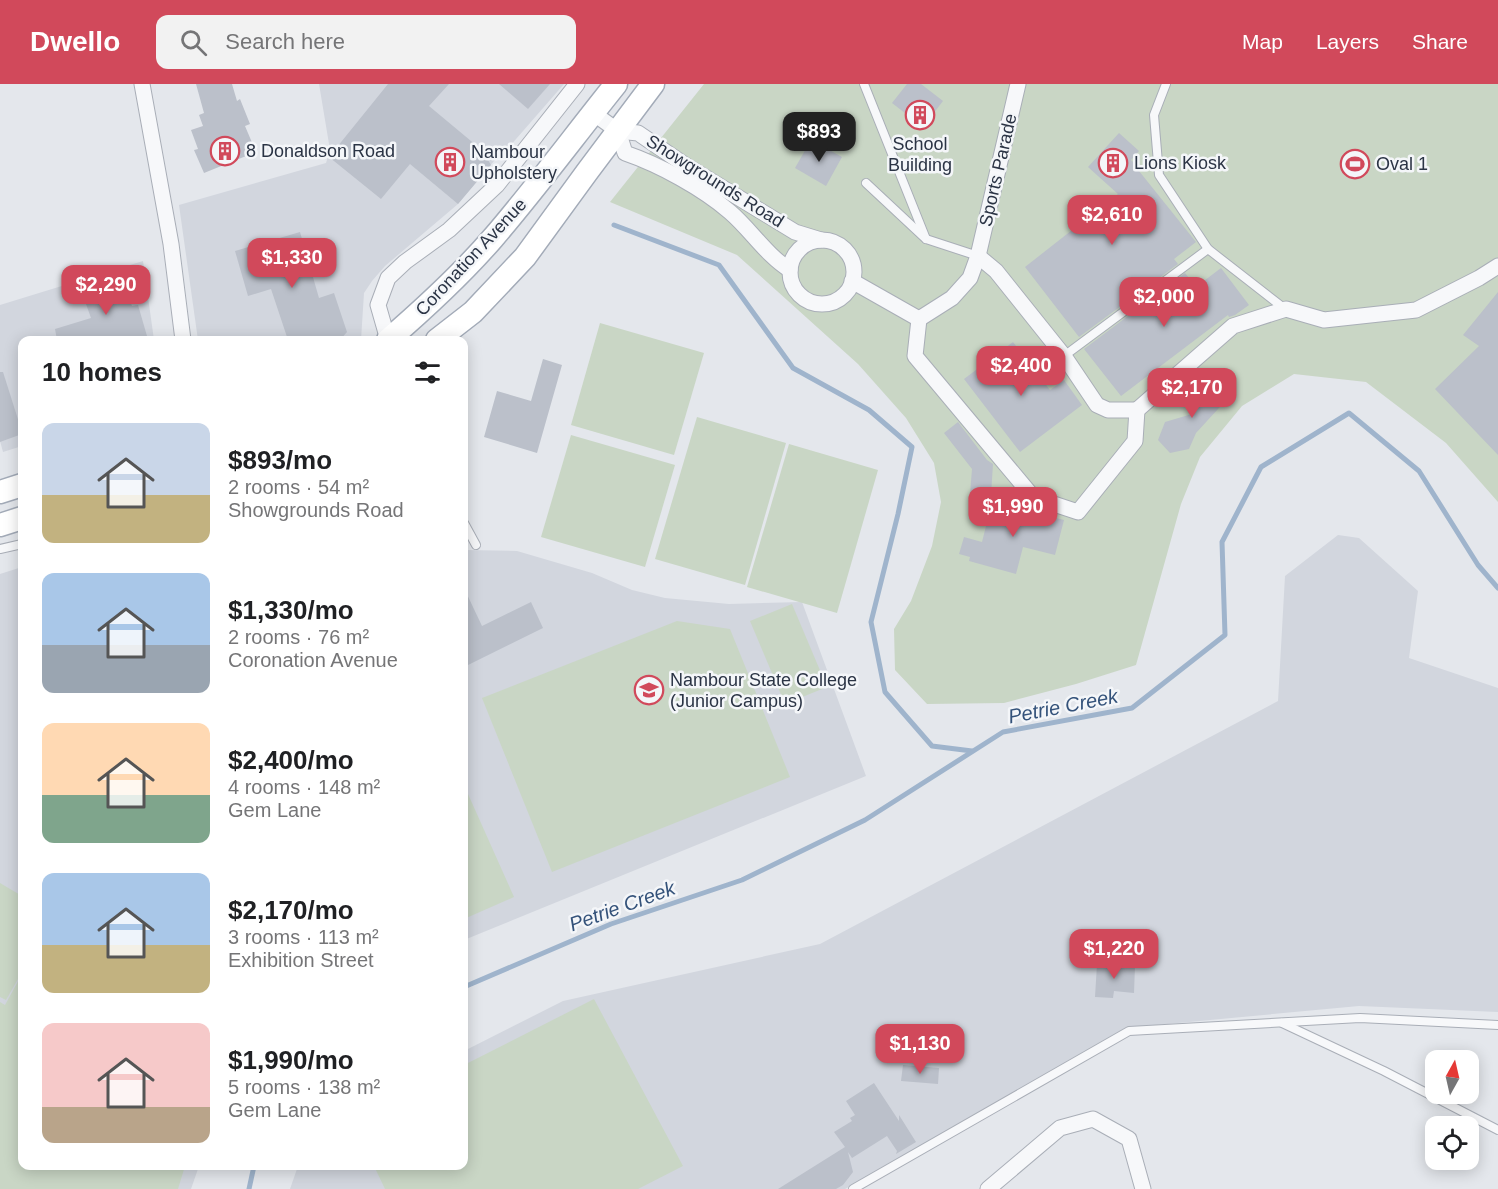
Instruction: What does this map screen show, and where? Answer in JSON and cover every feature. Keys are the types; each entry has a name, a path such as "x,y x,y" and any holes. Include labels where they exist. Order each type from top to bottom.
{"main road":[{"name":"Coronation Avenue","path":"393,336 429,304 492,240 616,84"},
{"name":"Coronation Avenue","path":"442,336 473,312 525,257 653,84"},
{"path":"0,492 18,486"},
{"path":"0,525 18,519"}],"street":[{"path":"142,84 171,244 182,336"},
{"name":"Coronation Avenue","path":"387,336 378,305 388,278 405,262 449,230 496,185 577,84"},
{"name":"Sports Parade","path":"978,256 1018,84"},
{"path":"593,113 618,131"},
{"name":"Showgrounds Road","path":"790,270 778,262 730,212 699,189 644,160 625,153 618,131 639,133 686,165 795,232 821,240"},
{"path":"821,240 840,245 852,261 854,271 848,290 841,297 831,302 821,303 811,302 795,290 790,270 791,261 803,246 821,240"},
{"path":"919,319 952,298 970,278 978,256 996,271 1064,356 1097,405 1108,410 1137,410 1233,326 1286,309 1324,320 1416,310 1498,266"},
{"path":"852,281 919,319"},
{"path":"919,319 915,356 1033,497 1078,512 1135,441 1137,410"},
{"path":"988,1189 1060,1128 1093,1119 1129,1139 1143,1189"}],"lane":[{"path":"864,84 926,239"},
{"path":"1166,84 1154,115 1159,176 1208,249 1286,309"},
{"path":"866,183 926,239 978,256"},
{"path":"1064,356 1208,249"},
{"path":"468,530 476,545"},
{"path":"0,549 18,545"},
{"path":"853,1189 1129,1031 1360,1018 1498,1025"},
{"path":"1281,1023 1384,1071 1498,1130"}],"shaded area":[{"path":"319,84 564,84 458,204 385,266 372,281 364,293 361,336 197,336 179,205 326,163 330,150"},
{"path":"143,261 153,336 18,336 18,447 3,452 0,441 0,305"},
{"path":"1338,535 1359,538 1418,591 1409,658 1498,688 1498,1012 1359,1006 1125,1028 845,1189 290,1189 297,1170 468,1170 468,1049 563,1001 820,944 1278,701 1285,576"},
{"name":"Nambour State College (Junior Campus)","path":"468,550 517,551 592,573 632,590 665,598 729,604 802,602 866,776 468,938"},
{"path":"18,568 18,1170 198,1170 191,1189 0,1189 0,574"}],"green space":[{"path":"704,84 1498,84 1498,502 1446,443 1366,382 1294,374 1242,406 1200,457 1181,504 1136,665 1004,703 927,704 895,670 894,629 911,601 932,546 941,502 934,463 906,418 858,364 737,255 610,202"},
{"path":"600,323 704,353 674,455 571,425"},
{"path":"697,417 786,443 745,585 655,559"},
{"path":"571,435 675,465 645,567 541,537"},
{"path":"789,444 878,470 837,613 747,587"},
{"path":"792,604 827,687 785,704 750,621"},
{"path":"677,621 730,629 790,777 552,872 482,698"},
{"path":"468,794 514,897 468,917"},
{"path":"0,883 18,894 18,979 6,1000 0,997"},
{"path":"18,981 18,1170 184,1170 178,1189 0,1189 0,1002 5,1005"},
{"path":"594,999 683,1166 638,1189 385,1189 376,1170 468,1170 468,1063"}],"building":[{"path":"196,84 232,84 237,101 240,99 250,124 245,126 256,152 204,173 194,150 198,149 191,130 203,126 199,115 204,113"},
{"path":"388,84 449,84 429,106 489,156 488,160 491,165 458,204 410,164 381,199 329,157"},
{"path":"499,84 550,84 528,109"},
{"name":"School Building","path":"907,84 921,84 943,101 923,127 892,103"},
{"path":"1119,133 1139,151 1131,160 1135,166 1196,242 1174,259 1178,264 1079,337 1025,267 1118,194 1088,167"},
{"path":"811,140 842,157 826,186 795,168"},
{"path":"300,232 319,298 334,293 347,332 344,336 287,336 271,289 248,296 235,251"},
{"path":"1221,268 1249,305 1235,315 1229,317 1228,315 1121,396 1084,349 1185,273 1196,287"},
{"path":"116,278 120,289 125,287 132,306 138,305 147,336 56,336 55,329 91,318 81,290"},
{"path":"1498,292 1498,455 1435,389 1479,346 1463,335"},
{"path":"1013,342 1050,390 1064,380 1082,405 1020,452 964,379"},
{"path":"543,359 562,365 537,453 484,437 497,391 531,401"},
{"path":"0,372 3,372 18,419 18,435 0,442"},
{"path":"1211,380 1229,397 1196,433 1189,449 1170,453 1158,440 1165,422 1192,414 1194,395"},
{"path":"958,422 987,460 993,464 991,495 970,494 972,469 944,433"},
{"path":"992,502 1064,520 1055,555 1023,547 1016,574 969,561 970,557 959,554 964,537 982,542"},
{"path":"468,596 482,626 531,602 543,628 468,665"},
{"path":"1097,964 1135,966 1134,993 1114,991 1113,998 1095,997"},
{"path":"903,1065 939,1068 938,1084 901,1081"},
{"path":"874,1083 899,1121 899,1115 916,1142 896,1154 897,1151 887,1136 852,1158 848,1152 853,1172 843,1185 836,1189 778,1189 845,1147 834,1132 852,1121 850,1118 855,1115 846,1101"}],"waterway":[{"path":"614,225 719,265 793,368 869,410 912,447 871,622 885,692 932,746 972,751"},
{"name":"Petrie Creek","path":"468,985 611,924 742,880 865,820 1003,732 1132,708 1225,635 1222,542 1261,467 1349,413 1419,471 1478,565 1498,588"},
{"name":"Petrie Creek","path":"249,1189 253,1170"}],"place":[{"name":"School Building","path":"920,115"},
{"name":"8 Donaldson Road","path":"225,151"},
{"name":"Nambour Upholstery","path":"450,162"},
{"name":"Lions Kiosk","path":"1113,163"},
{"name":"Oval 1","path":"1355,164"},
{"name":"Nambour State College (Junior Campus)","path":"649,690"}]}
